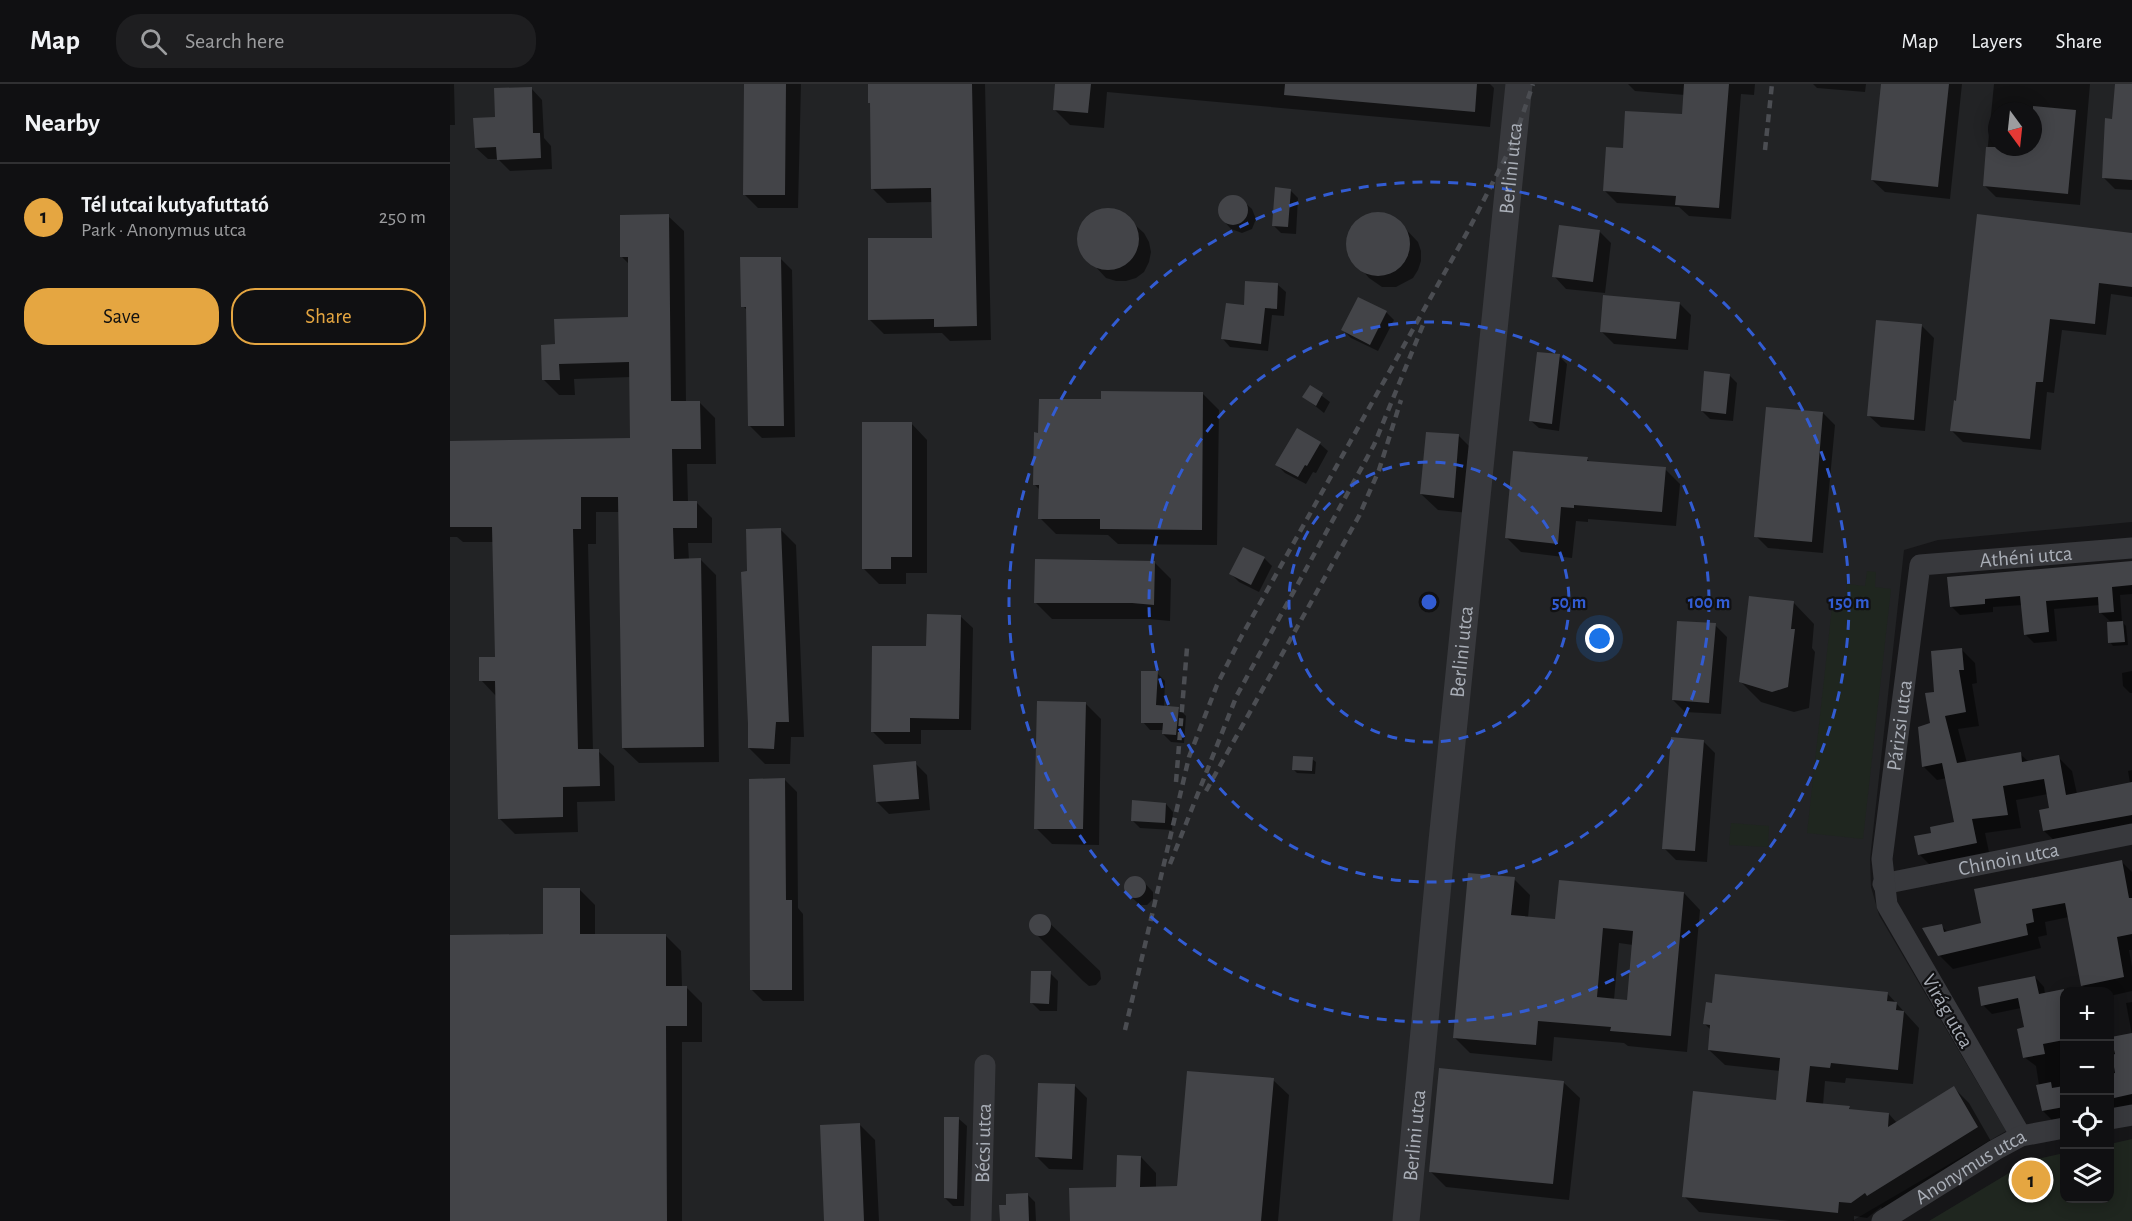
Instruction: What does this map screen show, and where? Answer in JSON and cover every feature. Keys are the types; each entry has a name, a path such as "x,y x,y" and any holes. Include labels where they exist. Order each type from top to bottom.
{"street":[{"name":"Berlini utca","path":"1406,1221 1441,850 1519,84"},
{"name":"Athéni utca","path":"1920,565 2132,548"},
{"name":"Párizsi utca","path":"1883,884 1882,859 1920,565"},
{"name":"Chinoin utca","path":"1883,884 2132,834"},
{"name":"Virág utca","path":"1883,884 1887,905 2021,1136"},
{"name":"Bécsi utca","path":"981,1221 985,1065"},
{"path":"2114,1118 2132,1115"},
{"name":"Anonymus utca","path":"1882,1221 2021,1136 2060,1129"}],"shaded area":[{"path":"450,84 2132,84 2132,522 1938,540 1904,550 1870,859 1871,887 1879,915 2006,1131 1852,1221 450,1221"},
{"path":"1867,571 1876,572 1875,587 1891,589 1863,839 1807,833 1832,607 1844,608 1847,584 1865,586"},
{"path":"1731,823 1769,826 1768,847 1729,845"},
{"path":"2132,1139 2132,1221 1929,1221 2029,1161 2060,1154 2060,1203 2114,1203 2114,1143"}],"building":[{"path":"744,84 786,84 785,195 743,195"},
{"path":"868,84 972,84 977,326 934,327 934,319 868,320 868,238 932,238 931,188 871,189"},
{"path":"1055,84 1091,84 1088,113 1053,110"},
{"path":"1285,84 1477,84 1475,112 1284,95"},
{"path":"1684,84 1729,84 1719,208 1675,205 1676,196 1603,191 1606,147 1623,148 1625,111 1682,114"},
{"path":"1881,84 1949,84 1938,187 1871,180"},
{"path":"2115,84 2132,84 2132,180 2102,178 2105,118 2112,119"},
{"path":"532,87 533,133 540,133 541,158 497,160 496,147 475,148 473,118 495,117 494,88"},
{"path":"2042,107 2076,110 2068,194 1983,186 1986,147 1988,147 1988,156 2042,156"},
{"path":"1275,187 1291,189 1288,227 1272,226"},
{"path":"1233,195 1239,196 1247,204 1247,216 1239,224 1233,225 1227,224 1219,216 1218,210 1219,204 1227,196"},
{"path":"1108,208 1120,210 1130,217 1137,227 1139,239 1137,251 1130,261 1120,268 1108,270 1096,268 1086,261 1079,251 1077,239 1079,227 1086,217 1096,210"},
{"path":"1378,212 1396,218 1404,226 1410,244 1404,262 1396,270 1378,276 1360,270 1352,262 1346,244 1352,226 1360,218"},
{"path":"669,214 671,401 700,401 701,449 672,449 673,501 697,501 697,528 673,528 674,559 701,558 704,747 622,748 618,497 581,497 581,529 573,529 578,749 599,749 600,786 563,787 563,817 498,819 495,681 479,681 479,657 495,657 492,527 450,527 450,441 630,438 629,362 559,364 560,380 542,380 541,345 555,344 554,319 628,317 628,257 620,257 620,215"},
{"path":"1977,214 2132,233 2132,287 2099,283 2095,324 2050,319 2043,382 2036,382 2030,439 1950,431 1954,400 1956,401"},
{"path":"1559,225 1600,230 1593,282 1552,277"},
{"path":"740,257 781,257 784,426 748,426 746,307 741,307"},
{"path":"1245,281 1278,283 1277,309 1265,308 1261,344 1221,339 1226,303 1244,305"},
{"path":"1603,295 1680,302 1676,339 1600,332"},
{"path":"1358,297 1387,311 1370,345 1341,330"},
{"path":"1876,320 1922,324 1914,420 1867,416"},
{"path":"1537,352 1560,354 1552,424 1529,421"},
{"path":"1704,371 1730,374 1726,414 1701,411"},
{"path":"1310,385 1323,393 1316,406 1302,397"},
{"path":"1101,391 1203,392 1202,530 1100,529 1100,519 1038,519 1039,485 1033,485 1034,432 1038,433 1039,399 1101,399"},
{"path":"1766,407 1823,412 1812,542 1754,537"},
{"path":"862,422 912,422 912,557 891,557 891,569 862,569"},
{"path":"1297,428 1321,442 1298,477 1275,465"},
{"path":"1426,432 1459,434 1454,498 1420,494"},
{"path":"1513,451 1588,457 1587,461 1666,467 1662,512 1574,505 1574,508 1561,507 1558,544 1505,538"},
{"path":"781,528 789,722 776,722 774,749 748,748 741,572 747,571 746,529"},
{"path":"1243,547 1265,557 1251,585 1229,574"},
{"path":"1035,559 1155,561 1154,605 1034,603"},
{"path":"2132,561 2132,585 2112,587 2114,612 2099,613 2098,597 2046,601 2049,632 2024,635 2020,596 1985,599 1985,604 1950,607 1947,577"},
{"path":"1749,596 1794,601 1791,629 1795,629 1788,687 1772,692 1739,682"},
{"path":"927,614 961,615 959,719 910,718 910,732 871,732 872,646 926,646"},
{"path":"1677,621 1716,623 1709,703 1672,700"},
{"path":"2123,621 2125,642 2108,643 2107,622"},
{"path":"1962,648 1964,670 1959,670 1966,712 1945,716 1957,763 2021,752 2022,762 2059,755 2066,795 2132,782 2132,815 2043,831 2039,810 2049,808 2044,779 2003,786 2008,815 1972,819 1977,843 1918,855 1914,836 1931,833 1930,827 1954,822 1942,763 1922,767 1918,727 1930,723 1925,693 1934,692 1931,651"},
{"path":"1141,671 1158,671 1156,705 1179,707 1176,735 1162,734 1163,723 1141,723"},
{"path":"1037,701 1086,702 1083,829 1034,829"},
{"path":"1671,737 1704,740 1695,851 1662,849"},
{"path":"1293,756 1313,757 1312,771 1292,770"},
{"path":"916,761 919,799 876,802 873,765"},
{"path":"785,778 786,900 792,900 792,990 750,990 749,779"},
{"path":"1132,800 1166,803 1165,823 1131,821"},
{"path":"2122,860 2129,898 2132,898 2132,934 2117,937 2124,977 2081,986 2065,903 2032,909 2034,922 2026,924 2028,935 1938,956 1922,928 1942,924 1944,932 1981,923 1974,889"},
{"path":"1468,873 1515,877 1511,915 1555,919 1559,880 1684,892 1671,1036 1610,1031 1611,1027 1538,1021 1536,1045 1453,1038","holes":["1603,928 1633,931 1627,1000 1597,997"]},
{"path":"1135,876 1143,879 1146,887 1143,895 1135,898 1127,895 1124,887 1127,879"},
{"path":"543,888 580,888 580,934 666,934 666,986 687,986 687,1026 666,1026 667,1221 450,1221 450,935 543,934"},
{"path":"1040,914 1048,917 1051,925 1048,933 1040,936 1032,933 1029,925 1032,917"},
{"path":"1031,971 1051,971 1049,1004 1030,1003"},
{"path":"1715,974 1888,992 1887,1001 1897,1002 1896,1010 1904,1011 1898,1070 1831,1063 1830,1068 1810,1066 1806,1102 1850,1106 1849,1109 1889,1113 1888,1127 1954,1086 1978,1127 1867,1196 1865,1193 1851,1203 1839,1202 1838,1213 1682,1197 1693,1091 1776,1100 1780,1058 1708,1050 1710,1025 1703,1024 1706,1002 1712,1003"},
{"path":"2035,976 2039,994 2060,990 2060,1041 2043,1044 2045,1054 2023,1058 2017,1029 2024,1027 2018,998 1981,1006 1978,987"},
{"path":"2132,1033 2132,1094 2114,1098 2115,1054 2114,1036"},
{"path":"1439,1068 1564,1081 1553,1184 1429,1172"},
{"path":"1187,1071 1274,1078 1261,1221 1070,1221 1069,1188 1116,1187 1117,1155 1141,1156 1140,1187 1177,1186"},
{"path":"2051,1082 2052,1088 2060,1087 2060,1108 2042,1111 2036,1085"},
{"path":"1038,1083 1075,1084 1072,1159 1035,1157"},
{"path":"944,1117 959,1117 957,1199 944,1198"},
{"path":"860,1123 864,1221 824,1221 820,1125"},
{"path":"1028,1193 1029,1221 1000,1221 999,1205 1006,1205 1006,1194"}],"railway":[{"path":"1125,1030 1189,757 1217,685 1240,639 1469,229 1513,143 1533,84"},
{"path":"1765,150 1772,84"},
{"path":"1170,864 1237,695 1374,445 1423,325"},
{"path":"1206,791 1359,516 1379,470 1401,400"},
{"path":"1176,782 1187,648"}],"place":[{"name":"Tél utcai kutyafuttató","path":"2031,1180"}]}
